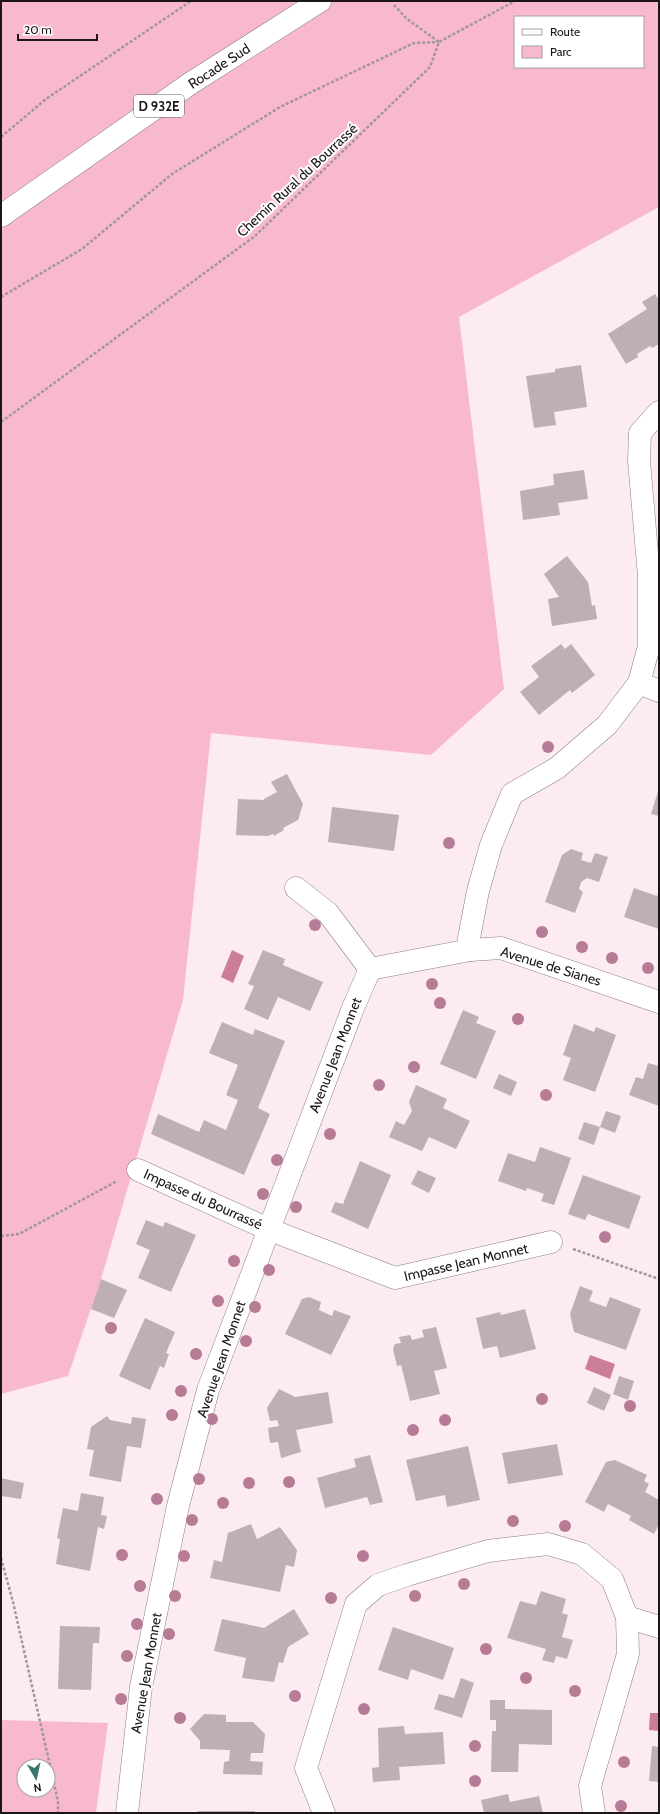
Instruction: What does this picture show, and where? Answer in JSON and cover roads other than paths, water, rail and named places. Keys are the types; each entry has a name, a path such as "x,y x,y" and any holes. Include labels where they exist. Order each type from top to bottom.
{"street":[{"name":"Rocade Sud","path":"1,216 191,84 320,1"},
{"path":"470,950 469,938 478,891 490,845 512,794 557,768 607,725 638,683 649,646 649,576 639,461 640,433 659,412"},
{"path":"638,683 659,690"},
{"path":"296,888 328,913 370,968"},
{"name":"Avenue de Sianes","path":"370,968 470,950 501,948 659,1002"},
{"name":"Avenue Jean Monnet","path":"127,1813 141,1687 178,1506 208,1390 268,1229 353,1008 370,968"},
{"name":"Impasse du Bourrassé","path":"138,1170 268,1229"},
{"name":"Impasse Jean Monnet","path":"268,1229 395,1278 551,1242"},
{"path":"324,1813 306,1768 356,1604 378,1586 407,1575 488,1551 548,1544 582,1554 612,1579 627,1617 628,1654 590,1786 594,1813"},
{"path":"627,1617 659,1627"}]}
